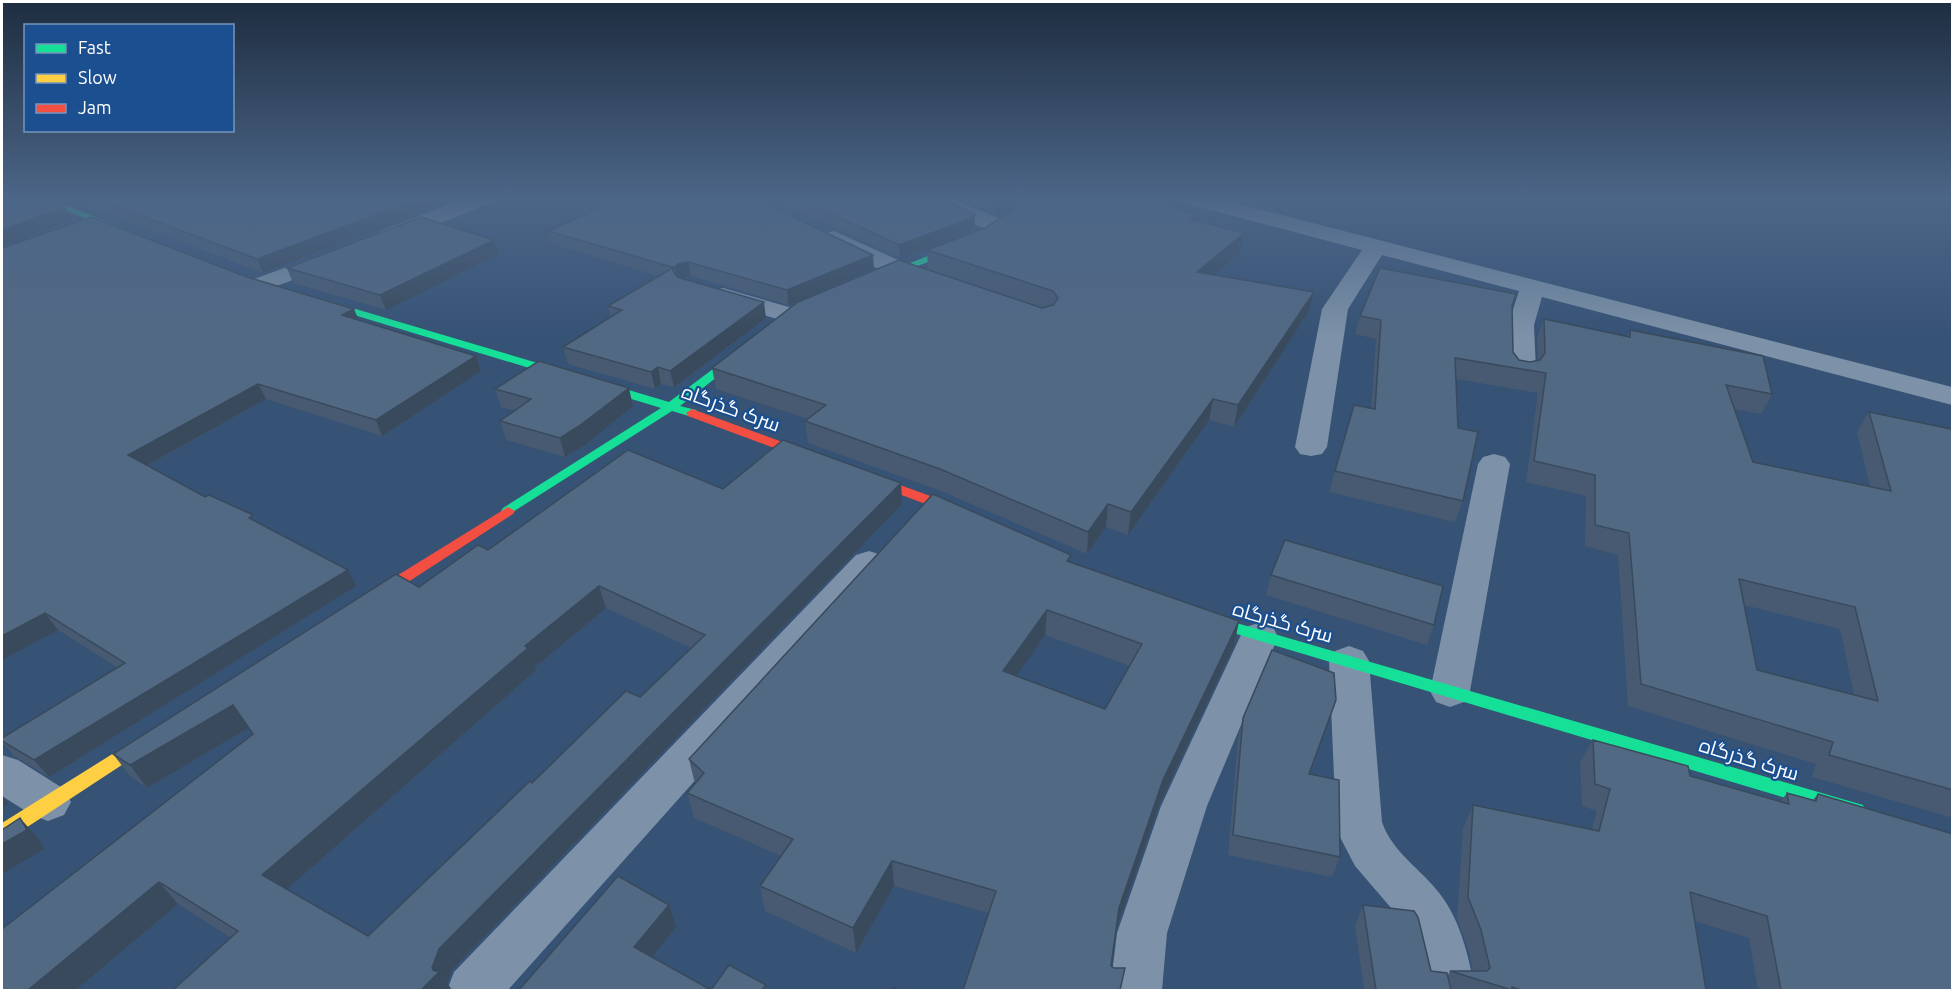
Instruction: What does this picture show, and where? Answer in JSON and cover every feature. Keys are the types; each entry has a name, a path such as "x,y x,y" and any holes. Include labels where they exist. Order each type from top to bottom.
{"street":[{"path":"258,282 367,244"},
{"path":"846,244 899,269 954,288"},
{"path":"855,287 965,244"},
{"path":"1366,244 1953,396"},
{"path":"1311,447 1335,309 1376,247"},
{"name":"سرک گذرگاه","path":"258,282 672,406 909,521 980,524"},
{"path":"701,288 791,316"},
{"path":"1522,371 1521,325 1533,288"},
{"path":"355,609 672,406 763,336"},
{"path":"1450,691 1494,464"},
{"path":"473,990 909,521"},
{"name":"سرک گذرگاه","path":"1181,612 1259,637 1349,661 1872,816"},
{"path":"1136,990 1142,933 1184,806 1259,637"},
{"path":"1349,661 1362,839 1423,912 1433,928 1449,990"},
{"path":"2,833 170,725"},
{"path":"2,773 48,802"}],"building":[{"path":"13,244 162,244 247,277 354,309 342,315 476,356 376,420 258,384 128,455 205,497 209,495 253,515 249,518 348,570 34,760 2,741 2,738 125,663 45,613 2,636 2,248"},
{"path":"218,244 297,244 257,259"},
{"path":"349,244 485,244 380,295 287,268"},
{"path":"594,244 850,244 873,255 787,290 688,262 678,264 675,268"},
{"path":"942,244 1230,244 1197,272 1314,292 1238,405 1213,399 1131,512 1108,504 1088,532 940,469 805,421 826,405 712,368 798,302 899,260 1042,308 1053,305 1058,298 1053,291 927,250"},
{"path":"674,267 673,271 677,277 764,302 670,371 658,367 651,372 563,347 622,310 608,306"},
{"path":"1380,268 1516,294 1512,306 1513,352 1519,360 1530,362 1540,360 1545,353 1544,319 1630,337 1630,330 1763,356 1772,394 1726,385 1753,462 1891,491 1869,412 1951,429 1953,433 1953,790 1829,755 1833,742 1641,684 1629,533 1595,525 1595,475 1534,461 1546,373 1455,358 1458,428 1478,432 1463,501 1335,471 1354,405 1375,409 1381,320 1360,316","holes":["1739,579 1855,607 1878,701 1757,670"]},
{"path":"539,361 629,388 560,438 500,421 531,399 495,389"},
{"path":"783,440 901,483 439,949 432,968 434,971 440,971 421,990 173,990 238,931 159,882 28,990 2,990 2,929 253,734 233,705 130,765 113,754 396,574 419,587 478,545 488,550 628,450 723,489","holes":["599,586 705,635 640,697 626,691 532,783 530,781 368,936 262,875 528,648 525,646"]},
{"path":"933,494 1071,555 1067,561 1239,621 1163,780 1119,908 1111,966 1125,968 1120,990 963,990 996,891 892,861 853,928 760,886 793,839 687,793 704,773 689,759","holes":["1047,610 1142,644 1105,709 1003,671"]},
{"path":"1285,540 1443,586 1434,625 1271,575"},
{"path":"1272,650 1334,673 1336,700 1309,774 1339,780 1340,857 1233,835 1243,718"},
{"path":"1593,740 1688,766 1690,776 1789,804 1787,793 1816,801 1818,794 1953,834 1953,990 1781,990 1767,916 1690,892 1706,990 1521,990 1512,987 1512,990 1450,971 1487,971 1490,968 1481,930 1468,897 1473,805 1599,831 1610,789 1595,784"},
{"path":"20,818 27,830 2,844 2,830"},
{"path":"618,876 669,905 634,947 711,990 519,990"},
{"path":"1363,905 1414,911 1418,917 1431,971 1447,973 1451,990 1376,990"},
{"path":"729,965 766,985 762,990 711,990"}],"traffic: fast":[{"path":"870,281 965,244"},
{"path":"312,299 692,413"},
{"path":"508,511 672,406 749,347"},
{"path":"1195,616 1856,811"}],"traffic: slow":[{"path":"2,833 154,735"}],"traffic: jam":[{"path":"692,413 928,500 969,518"},
{"path":"366,602 508,511"}]}
